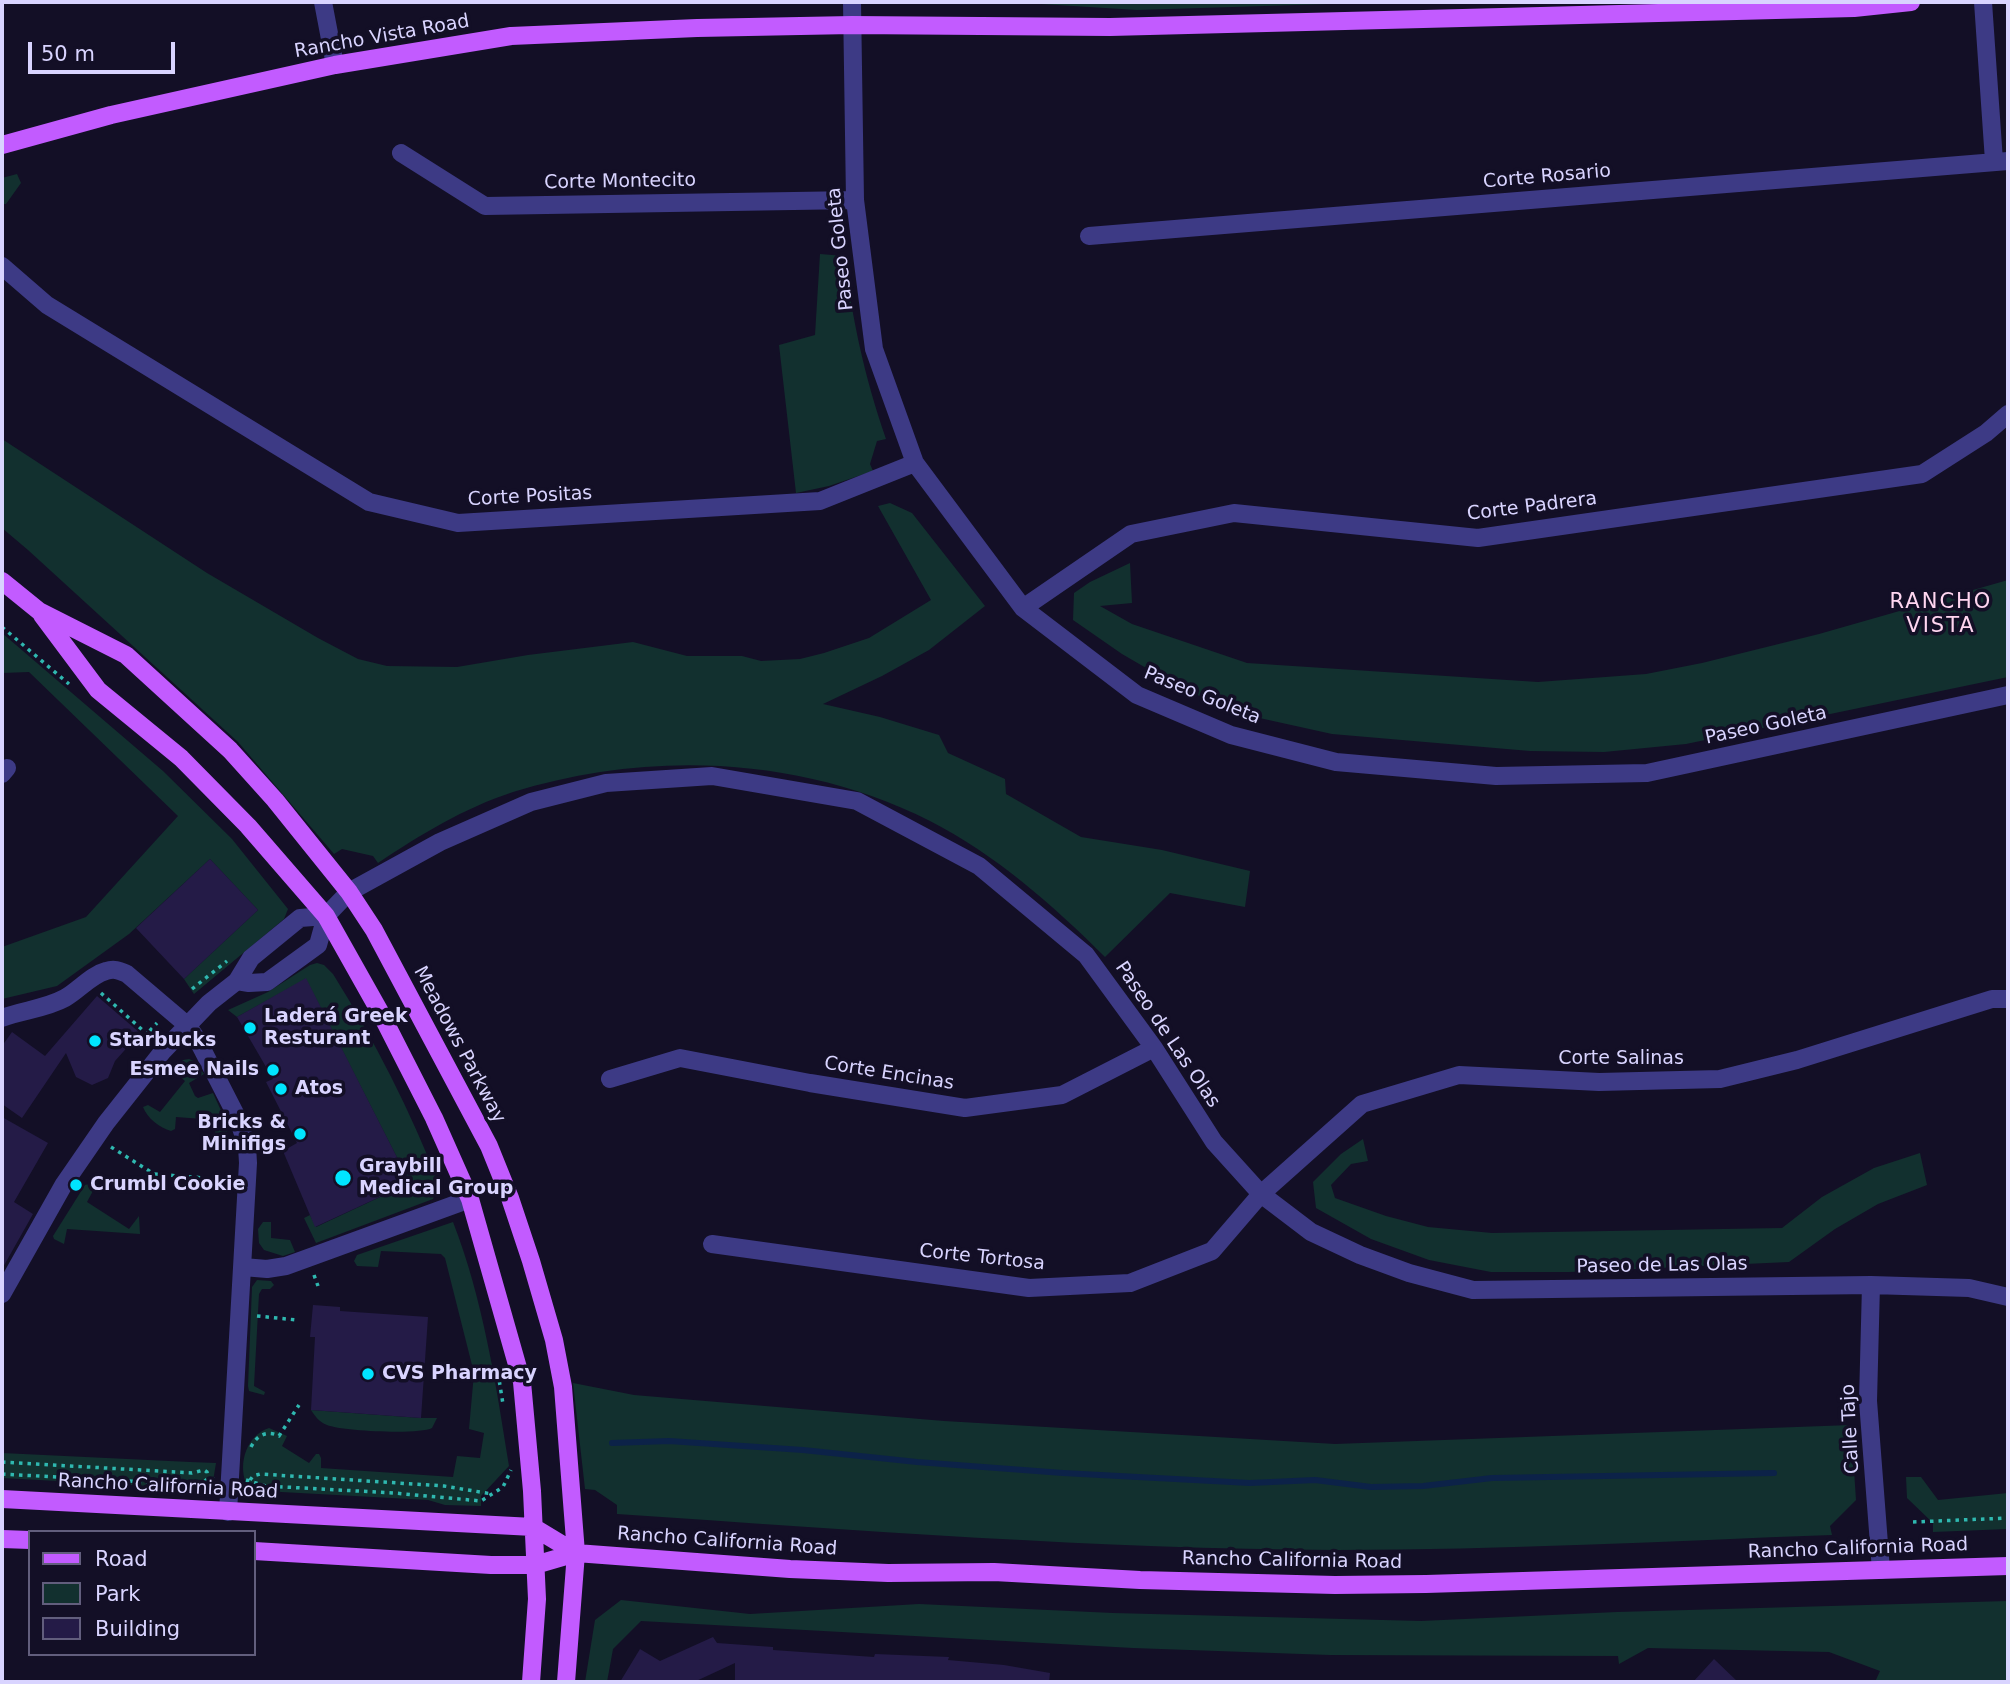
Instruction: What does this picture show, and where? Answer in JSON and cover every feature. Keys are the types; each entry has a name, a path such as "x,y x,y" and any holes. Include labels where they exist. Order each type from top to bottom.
{"main road":[{"name":"Rancho Vista Road","path":"2,145 111,115 335,65 511,36 852,25 1110,27 1854,8 1912,2"},
{"name":"Meadows Parkway","path":"2,581 40,611 126,655 230,750 275,800 349,892 374,930 489,1146 514,1210 554,1340 563,1387 576,1553 566,1682"},
{"name":"Meadows Parkway","path":"40,611 98,690 181,758 248,826 326,916 380,1012 434,1118 470,1199 522,1382 537,1600 531,1682"},
{"name":"Rancho California Road","path":"2,1499 533,1527 576,1553"},
{"path":"2,1539 28,1540"},
{"name":"Rancho California Road","path":"256,1551 535,1565 576,1553 790,1569 888,1573 994,1572 1140,1580 1335,1585 2008,1566"}],"street":[{"path":"323,2 335,65"},
{"name":"Paseo Goleta","path":"852,2 855,200 874,349 915,463 1023,608 1137,695 1231,735 1336,762 1496,776 1647,774 2008,695"},
{"path":"1983,2 2001,161"},
{"name":"Corte Montecito","path":"401,153 485,205 855,200"},
{"name":"Corte Rosario","path":"1089,236 2001,161"},
{"name":"Corte Positas","path":"2,266 47,304 369,502 458,523 820,501 915,463"},
{"name":"Corte Padrera","path":"1023,608 1131,534 1234,513 1478,538 1922,474 1986,433 2008,414"},
{"name":"Paseo de Las Olas","path":"326,916 349,892 440,842 531,802 606,783 712,776 857,801 979,866 1086,955 1154,1048 1214,1142 1261,1194 1311,1232 1360,1255 1409,1273 1473,1290 1871,1285 1969,1288 2008,1297"},
{"path":"2,1294 64,1184 137,1083 187,1025 237,981 251,958 300,918 326,916 318,945 267,982 237,981"},
{"path":"2,1018 49,1006 108,970 117,970 127,974 187,1025 204,1051 233,1108 247,1146 243,1267 242,1480 228,1512"},
{"name":"Corte Salinas","path":"1261,1194 1362,1104 1459,1076 1599,1082 1720,1079 1797,1060 1992,999 2008,999"},
{"name":"Corte Encinas","path":"610,1079 680,1058 810,1083 965,1108 1062,1095 1154,1048"},
{"name":"Corte Tortosa","path":"712,1244 1029,1288 1130,1283 1212,1251 1261,1194"},
{"path":"243,1267 267,1269 286,1266 470,1199"},
{"name":"Calle Tajo","path":"1871,1285 1868,1401 1881,1570"}],"path":[{"path":"2,627 78,692"},
{"path":"89,981 147,1034"},
{"path":"111,1147 154,1174 232,1180"},
{"path":"255,1316 297,1320"},
{"path":"498,1368 504,1406"},
{"path":"249,1455 259,1436 272,1432 279,1436 299,1405"},
{"path":"2,1462 192,1473 204,1470 208,1479"},
{"path":"2,1474 201,1485 208,1479 242,1480 265,1486 394,1493 469,1502 481,1501 503,1487 513,1465"},
{"path":"242,1480 248,1472"},
{"path":"242,1480 260,1474 444,1486 492,1494"},
{"path":"1913,1522 2008,1518"}],"green space":[{"path":"1035,2 1392,2 1137,10"},
{"path":"17,174 21,183 6,204 2,204 2,178"},
{"path":"820,254 844,256 860,348 886,439 877,441 870,464 873,471 829,486 796,493 779,345 815,335"},
{"path":"2,439 207,573 358,659 387,666 457,667 633,642 687,656 742,656 761,661 800,659 824,653 869,638 931,600 878,506 890,503 912,513 985,606 929,650 823,704 880,717 939,735 948,753 1005,779 1006,794 1081,837 1162,850 1250,871 1245,907 1170,893 1105,957 1023,882 978,849 930,821 881,799 830,783 777,772 724,766 618,770 565,779 513,792 477,806 426,832 378,863 373,856 342,849 334,854 238,742 2,528"},
{"path":"1130,563 1132,603 1100,606 1132,624 1247,663 1538,682 1646,674 1702,663 1819,634 2008,580 2008,677 1686,744 1604,752 1530,751 1332,734 1255,717 1184,690 1122,654 1073,620 1074,593 1090,582"},
{"path":"2,633 163,771 232,839 288,909 284,919 194,994 184,979 258,910 210,859 129,934 57,986 2,999 2,947 86,917 178,816 29,672 2,673"},
{"path":"317,963 324,965 333,974 363,1025 404,1103 439,1184 433,1199 316,1243 304,1218 310,1215 316,1227 410,1183 306,979 237,1017 228,1010 268,992"},
{"path":"183,1060 194,1061 204,1074 189,1083 195,1096 198,1098 213,1093 229,1128 225,1136 221,1137 215,1133 216,1120 176,1117 175,1129 171,1131 154,1122 143,1107 148,1105 160,1112 185,1081 173,1071"},
{"path":"1363,1139 1368,1161 1351,1164 1331,1185 1335,1198 1428,1227 1492,1233 1782,1228 1822,1197 1874,1168 1920,1153 1927,1185 1878,1204 1835,1229 1789,1262 1569,1272 1491,1272 1429,1260 1371,1239 1316,1208 1313,1182 1341,1154"},
{"path":"89,1184 94,1189 87,1202 129,1229 139,1216 140,1234 67,1229 64,1244 54,1239 53,1236 85,1185"},
{"path":"263,1222 271,1222 271,1238 290,1240 295,1252 283,1256 264,1250 259,1243 258,1229"},
{"path":"453,1222 480,1311 509,1466 481,1496 481,1506 445,1505 428,1500 263,1491 246,1483 243,1467 246,1451 255,1437 269,1428 287,1436 282,1446 309,1463 319,1454 321,1468 453,1477 457,1456 480,1458 484,1433 469,1429 474,1373 445,1258 441,1254 381,1251 378,1267 357,1266 354,1261 357,1255"},
{"path":"257,1280 271,1281 274,1285 270,1289 262,1289 259,1294 254,1386 265,1392 264,1395 249,1391 248,1386 252,1287"},
{"path":"573,1383 634,1395 944,1421 1335,1444 1851,1425 1856,1500 1830,1526 1832,1535 1399,1550 1247,1549 1067,1542 617,1514 617,1505 595,1490 585,1489"},
{"path":"311,1410 437,1418 432,1428 424,1430 363,1430 327,1425 319,1421"},
{"path":"2,1453 216,1463 213,1481 204,1489 2,1478"},
{"path":"1906,1477 1921,1477 1938,1500 2008,1493 2008,1529 1933,1532 1933,1523 1907,1498"},
{"path":"621,1600 750,1614 919,1604 1113,1613 1421,1621 1617,1612 2008,1601 2008,1682 1875,1682 1880,1671 1829,1652 1648,1648 1619,1664 1618,1656 1330,1655 1133,1648 641,1621 613,1649 607,1682 585,1682 595,1620"}],"building":[{"path":"210,859 258,910 184,979 136,928"},
{"path":"306,978 410,1183 315,1227 283,1151 297,1143 266,1082 273,1079 237,1017"},
{"path":"97,996 140,1033 115,1061 108,1078 92,1085 76,1077 66,1053 22,1118 2,1104 2,1046 12,1032 45,1056"},
{"path":"2,1117 48,1143 14,1202 33,1214 2,1269"},
{"name":"CVS Pharmacy","path":"313,1305 340,1307 340,1311 428,1317 421,1418 311,1410 315,1337 310,1337"},
{"path":"713,1637 717,1643 773,1647 773,1650 874,1657 875,1654 949,1657 948,1660 1004,1665 1050,1673 1049,1682 750,1682 735,1681 735,1663 694,1682 620,1682 640,1649 660,1661"},
{"path":"1714,1659 1738,1682 1693,1682"}],"waterway":[{"path":"612,1443 669,1441 1063,1473 1250,1483 1315,1480 1371,1487 1423,1486 1492,1478 1774,1473"}],"place":[{"name":"Laderá Greek Resturant","path":"250,1028"},
{"name":"Starbucks","path":"95,1041"},
{"name":"Esmee Nails","path":"273,1070"},
{"name":"Atos","path":"281,1089"},
{"name":"Bricks & Minifigs","path":"300,1134"},
{"name":"Graybill Medical Group","path":"343,1178"},
{"name":"Crumbl Cookie","path":"76,1185"},
{"name":"CVS Pharmacy","path":"368,1374"}],"district":[{"name":"RANCHO VISTA","path":"1941,615"}]}
